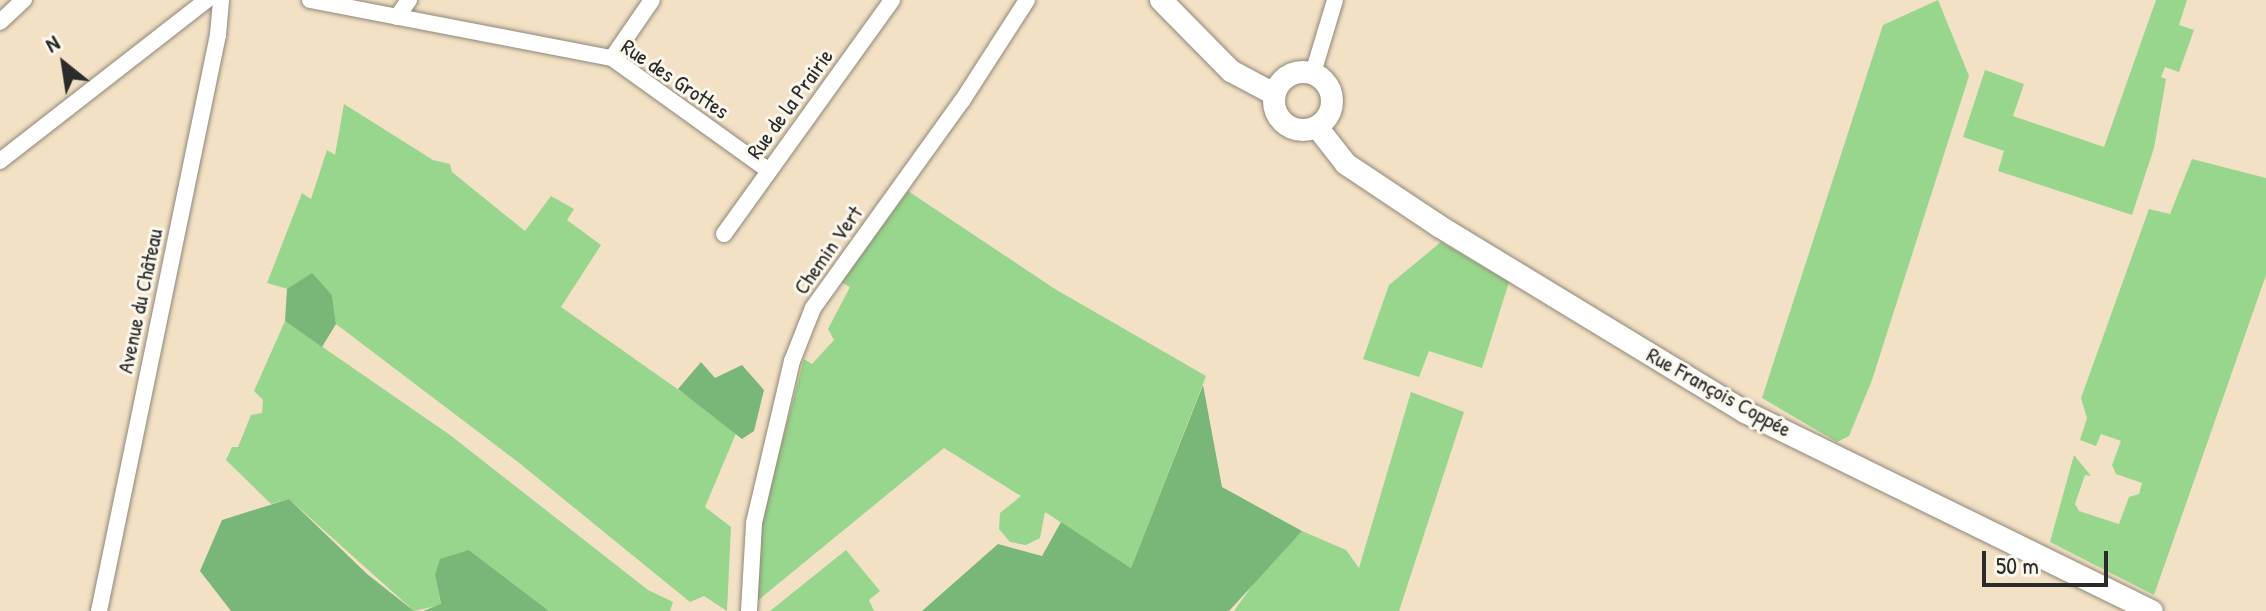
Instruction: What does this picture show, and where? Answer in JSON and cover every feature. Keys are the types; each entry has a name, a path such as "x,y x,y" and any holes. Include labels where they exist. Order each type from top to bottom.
{"street":[{"path":"0,22 24,0"},
{"path":"0,161 207,0"},
{"name":"Avenue du Château","path":"99,611 221,0"},
{"name":"Rue des Grottes","path":"310,0 612,58 769,171"},
{"path":"397,17 409,0"},
{"path":"612,58 652,0"},
{"name":"Rue de la Prairie","path":"724,234 892,0"},
{"name":"Chemin Vert","path":"749,611 754,523 792,361 813,308 1027,0"},
{"path":"1161,0 1231,71 1274,94"},
{"path":"1313,73 1335,0"},
{"path":"1313,73 1327,83 1333,99 1329,115 1317,127 1301,130 1285,124 1275,111 1274,94 1289,75 1313,73"},
{"name":"Rue François Coppée","path":"1317,127 1346,164 1745,412 2152,611"}],"green space":[{"path":"1938,0 1969,76 1872,380 1849,436 1837,442 1762,398 1883,25"},
{"path":"2156,0 2187,0 2179,25 2194,30 2179,72 2165,67 2161,77 2166,79 2154,148 2132,215 1998,171 2004,151 1963,137 1985,70 2024,84 2013,116 2104,147"},
{"path":"344,104 433,160 450,164 452,172 525,231 551,196 574,209 567,220 601,245 561,307 737,431 705,507 731,527 727,611 704,596 690,602 518,462 336,324 332,295 311,274 291,290 267,283 302,193 311,199 327,150 335,155"},
{"path":"2192,159 2266,178 2266,275 2154,595 2050,542 2074,455 2091,476 2085,475 2075,504 2079,511 2119,524 2129,497 2139,494 2142,483 2116,474 2112,465 2121,441 2101,434 2096,446 2080,440 2087,418 2081,398 2149,209 2170,214"},
{"path":"908,191 1055,289 1206,376 1131,568 1045,512 1040,538 1026,545 1010,542 999,529 1000,513 1021,496 944,448 756,602 762,518 804,359 812,364 834,340 828,329 850,287 841,282"},
{"path":"1441,242 1509,282 1482,368 1429,351 1419,377 1363,359 1389,285"},
{"path":"312,273 332,295 336,324 322,347 285,321 287,289"},
{"path":"285,321 450,435 648,590 673,602 670,611 549,611 469,550 435,575 441,605 414,611 289,499 271,504 226,460 232,447 238,447 251,415 262,413 263,400 254,391"},
{"path":"701,362 715,378 742,365 764,390 754,431 742,439 678,389"},
{"path":"1203,385 1222,487 1302,531 1229,611 922,611 998,544 1042,556 1061,522 1131,568"},
{"path":"1411,392 1464,412 1399,611 1234,611 1266,566 1302,531 1346,550 1359,568"},
{"path":"289,499 367,574 414,611 231,611 200,571 222,520"},
{"path":"469,550 549,611 423,611 441,604 435,575 440,559"},
{"path":"846,550 880,591 869,600 874,611 770,611"}]}
